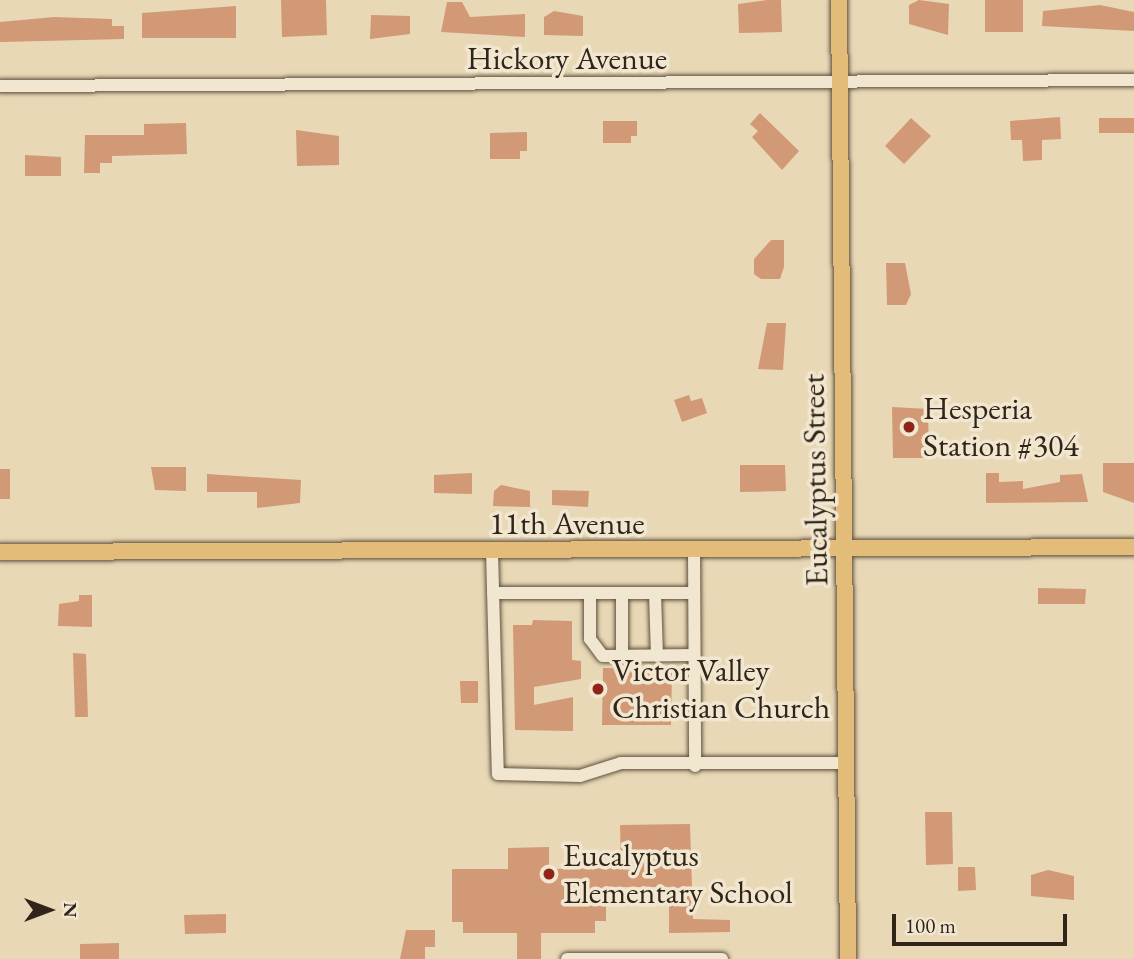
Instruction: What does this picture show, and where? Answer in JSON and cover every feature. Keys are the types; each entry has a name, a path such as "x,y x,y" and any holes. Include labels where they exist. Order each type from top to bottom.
{"main road":[{"name":"Eucalyptus Street","path":"839,0 848,959"},
{"name":"11th Avenue","path":"0,552 1134,547"}],"street":[{"name":"Hickory Avenue","path":"0,86 840,84 1134,80"},
{"path":"694,550 695,766"},
{"path":"492,551 498,774 580,776 621,763 695,766 846,763"},
{"path":"493,593 694,593"},
{"path":"590,593 593,650 622,656 694,655"},
{"path":"622,593 622,656"},
{"path":"654,593 657,656"},
{"path":"568,959 722,959"}],"building":[{"path":"281,0 326,0 327,35 282,37"},
{"path":"781,0 782,32 739,33 738,4"},
{"path":"919,0 949,4 948,35 909,24 909,5"},
{"path":"985,0 1023,0 1023,32 985,32"},
{"path":"447,2 462,2 470,17 525,14 525,37 441,32"},
{"path":"1100,5 1134,12 1134,31 1042,26 1043,11"},
{"path":"236,6 236,38 142,38 142,13"},
{"path":"554,11 583,16 583,36 544,35 544,17"},
{"path":"371,15 410,16 410,34 370,39"},
{"path":"54,17 112,19 112,26 124,26 124,39 0,42 0,22"},
{"path":"760,113 799,151 782,170 752,137 758,131 750,124"},
{"path":"1060,117 1061,139 1042,140 1042,160 1023,161 1022,140 1011,140 1010,121"},
{"path":"911,118 931,136 904,164 885,146"},
{"path":"1099,118 1134,118 1134,133 1099,133"},
{"path":"603,121 637,121 637,136 631,136 631,143 603,143"},
{"path":"186,123 187,154 112,156 112,163 100,163 100,173 84,173 85,135 144,135 144,124"},
{"path":"296,130 339,136 339,165 297,166"},
{"path":"527,132 527,151 520,151 520,159 490,159 490,133"},
{"path":"25,155 61,157 61,176 25,176"},
{"path":"771,240 784,240 784,267 780,279 761,279 754,274 754,259"},
{"path":"886,263 905,263 911,294 906,305 887,305"},
{"path":"767,323 786,323 783,370 758,369"},
{"path":"689,395 691,401 702,398 707,413 682,422 674,400"},
{"name":"Hesperia Station #304","path":"892,407 928,409 929,458 893,458"},
{"path":"1103,463 1134,463 1134,503 1103,492"},
{"path":"740,465 785,465 786,491 740,492"},
{"path":"151,467 186,467 186,491 155,490"},
{"path":"0,469 10,469 10,499 0,499"},
{"path":"472,473 472,494 434,493 434,475"},
{"path":"986,473 999,473 999,482 1023,481 1023,489 1060,482 1060,475 1082,474 1088,502 986,503"},
{"path":"207,474 301,480 300,503 257,508 257,492 207,492"},
{"path":"501,485 530,491 530,507 493,506 494,491"},
{"path":"552,490 589,491 588,507 552,505"},
{"path":"1038,588 1086,589 1085,604 1038,604"},
{"path":"79,595 92,595 92,627 58,626 59,604 79,601"},
{"path":"533,620 572,621 572,660 581,661 581,679 534,687 534,705 573,697 573,731 515,730 513,625 532,625"},
{"path":"73,653 86,654 88,717 75,717"},
{"path":"603,668 672,669 671,725 602,725"},
{"path":"460,681 478,681 478,703 461,703"},
{"path":"925,812 952,812 953,864 926,865"},
{"path":"690,824 693,919 730,920 730,932 669,933 669,887 606,887 606,921 595,921 595,933 541,933 541,959 517,959 517,933 463,933 463,922 452,922 452,869 508,869 508,848 549,847 549,869 621,868 620,825"},
{"path":"958,867 975,867 976,890 958,891"},
{"path":"1048,870 1074,876 1074,900 1031,896 1031,875"},
{"path":"226,914 226,933 185,934 184,915"},
{"path":"406,930 435,930 435,947 425,947 425,959 400,959"},
{"path":"119,943 119,959 80,959 80,944"}],"place":[{"name":"Hesperia Station #304","path":"909,427"},
{"name":"Victor Valley Christian Church","path":"598,689"},
{"name":"Eucalyptus Elementary School","path":"549,874"}]}
